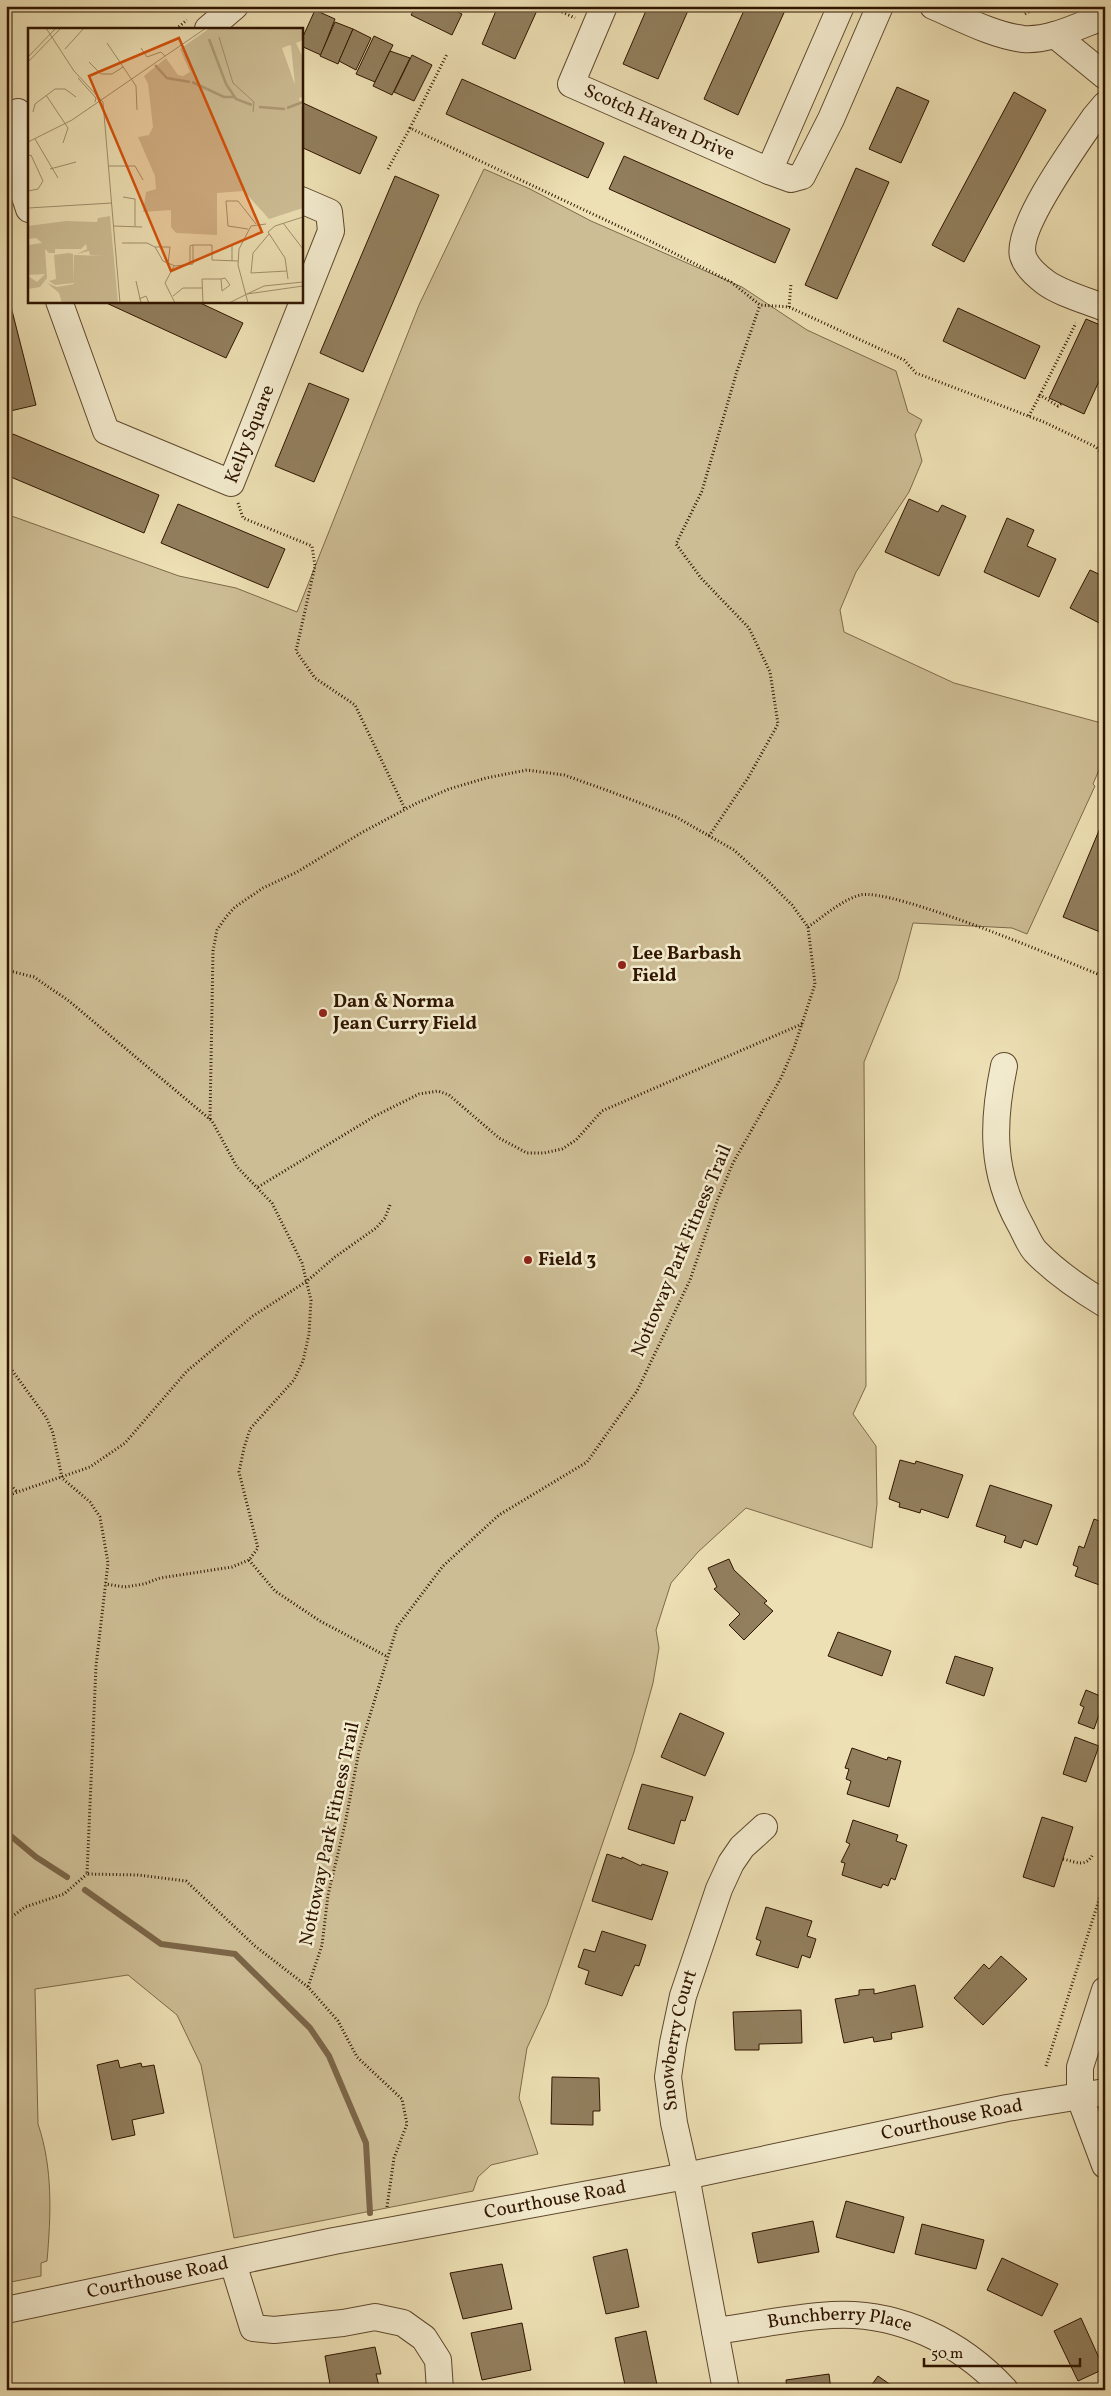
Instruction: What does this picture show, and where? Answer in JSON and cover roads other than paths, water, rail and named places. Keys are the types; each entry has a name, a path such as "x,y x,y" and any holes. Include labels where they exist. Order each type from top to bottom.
{"street":[{"path":"209,28 235,6"},
{"name":"Scotch Haven Drive","path":"604,6 571,84 791,179 802,176 831,119 880,6"},
{"path":"769,171 841,6"},
{"path":"933,6 985,29 1024,39 1055,35 1105,16"},
{"path":"1055,35 1105,76"},
{"path":"1105,105 1088,126 1035,211 1025,234 1023,255 1031,269 1046,283 1105,308"},
{"path":"18,111 18,176 28,206"},
{"name":"Kelly Square","path":"58,302 106,431 230,483 331,231 328,212 302,200"},
{"path":"1004,1066 997,1101 995,1124 997,1157 1004,1191 1034,1250 1074,1285 1105,1304"},
{"name":"Snowberry Court","path":"726,2390 686,2176 674,2123 668,2077 673,2043 686,1988 719,1889 731,1863 742,1847 764,1827"},
{"path":"1105,1990 1080,2067 1080,2098 1105,2165"},
{"name":"Courthouse Road","path":"6,2310 334,2241 686,2176 1008,2108 1080,2098 1105,2092"},
{"path":"233,2262 253,2328 274,2330 343,2323 375,2317 403,2323 424,2338 438,2360 440,2390"},
{"name":"Bunchberry Place","path":"715,2331 833,2315 860,2315 893,2321 921,2330 947,2342 972,2358 1006,2390"}],"waterway":[{"path":"6,1832 36,1857 67,1877"},
{"path":"85,1890 161,1944 235,1954 310,2028 329,2056 366,2143 370,2213"}],"place":[{"name":"Lee Barbash Field","path":"622,965"},
{"name":"Dan & Norma Jean Curry Field","path":"323,1013"},
{"name":"Field 3","path":"528,1260"}]}
